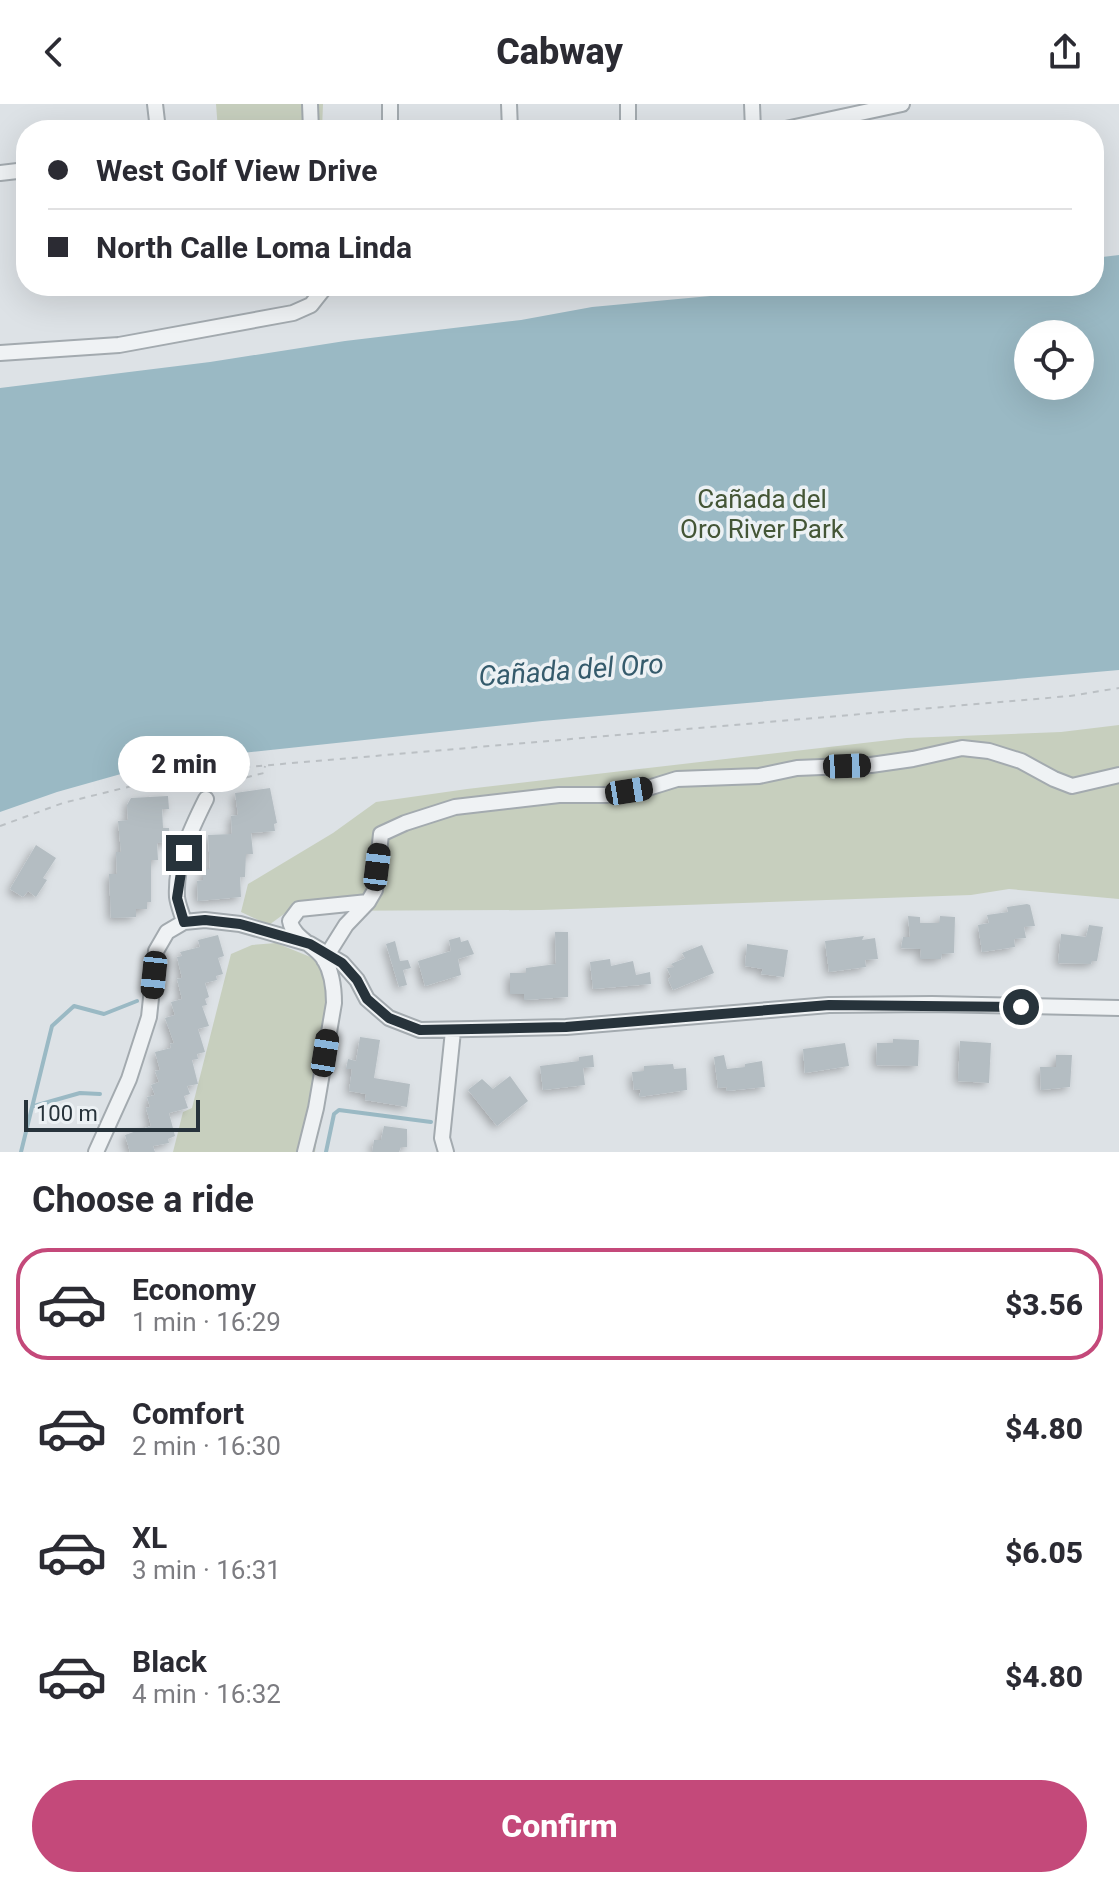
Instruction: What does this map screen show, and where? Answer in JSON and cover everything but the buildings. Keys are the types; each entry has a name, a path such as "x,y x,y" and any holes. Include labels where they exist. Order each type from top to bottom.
{"street":[{"path":"828,120 902,104"},
{"path":"0,353 119,345 293,313 311,305 318,296"},
{"path":"326,957 346,925 375,890 381,834 455,807 559,795 607,795 677,779 759,776 797,768 871,765 962,748 989,751 1021,761 1066,785 1079,786 1119,775"},
{"path":"184,922 177,898 180,870 188,837 206,799"},
{"path":"368,902 299,909 293,915 291,926 326,957 342,963 357,980 367,999 389,1018 420,1030 566,1027 829,1005 1119,1008"},
{"path":"96,1152 129,1079 149,1017 156,951 167,932 184,922 205,920 240,924 310,944"},
{"path":"305,1152 334,1003 334,988 326,957"},
{"path":"446,1152 442,1138 453,1031"}],"path":[{"path":"0,826 63,803 212,770 1070,696 1119,688"},
{"path":"206,799 206,787 264,773 265,765"}],"green space":[{"path":"216,104 323,104 322,120 217,120"},
{"path":"1119,725 1119,899 1009,889 971,895 541,910 288,911 269,925 241,912 248,884 333,833 376,802 907,738 1061,732"},
{"path":"276,943 313,958 332,977 334,1017 315,1152 173,1152 183,1112 192,1108 231,954 252,945"}],"water":[{"name":"Cañada del Oro River Park","path":"1119,255 1119,670 542,721 167,761 57,792 0,812 0,388 521,320 592,307 710,296 1104,296 1104,257"}],"waterway":[{"path":"21,1152 52,1026 74,1006 104,1014 137,1001"},
{"path":"34,1106 80,1093 100,1094"},
{"path":"326,1152 334,1114 339,1110 431,1122"}],"route":[{"path":"184,853 177,898 184,922 205,920 240,924 310,944 342,963 357,980 367,999 389,1018 420,1030 566,1027 829,1005 1021,1007"}],"water label":[{"name":"Cañada del Oro","path":"571,670"}]}
